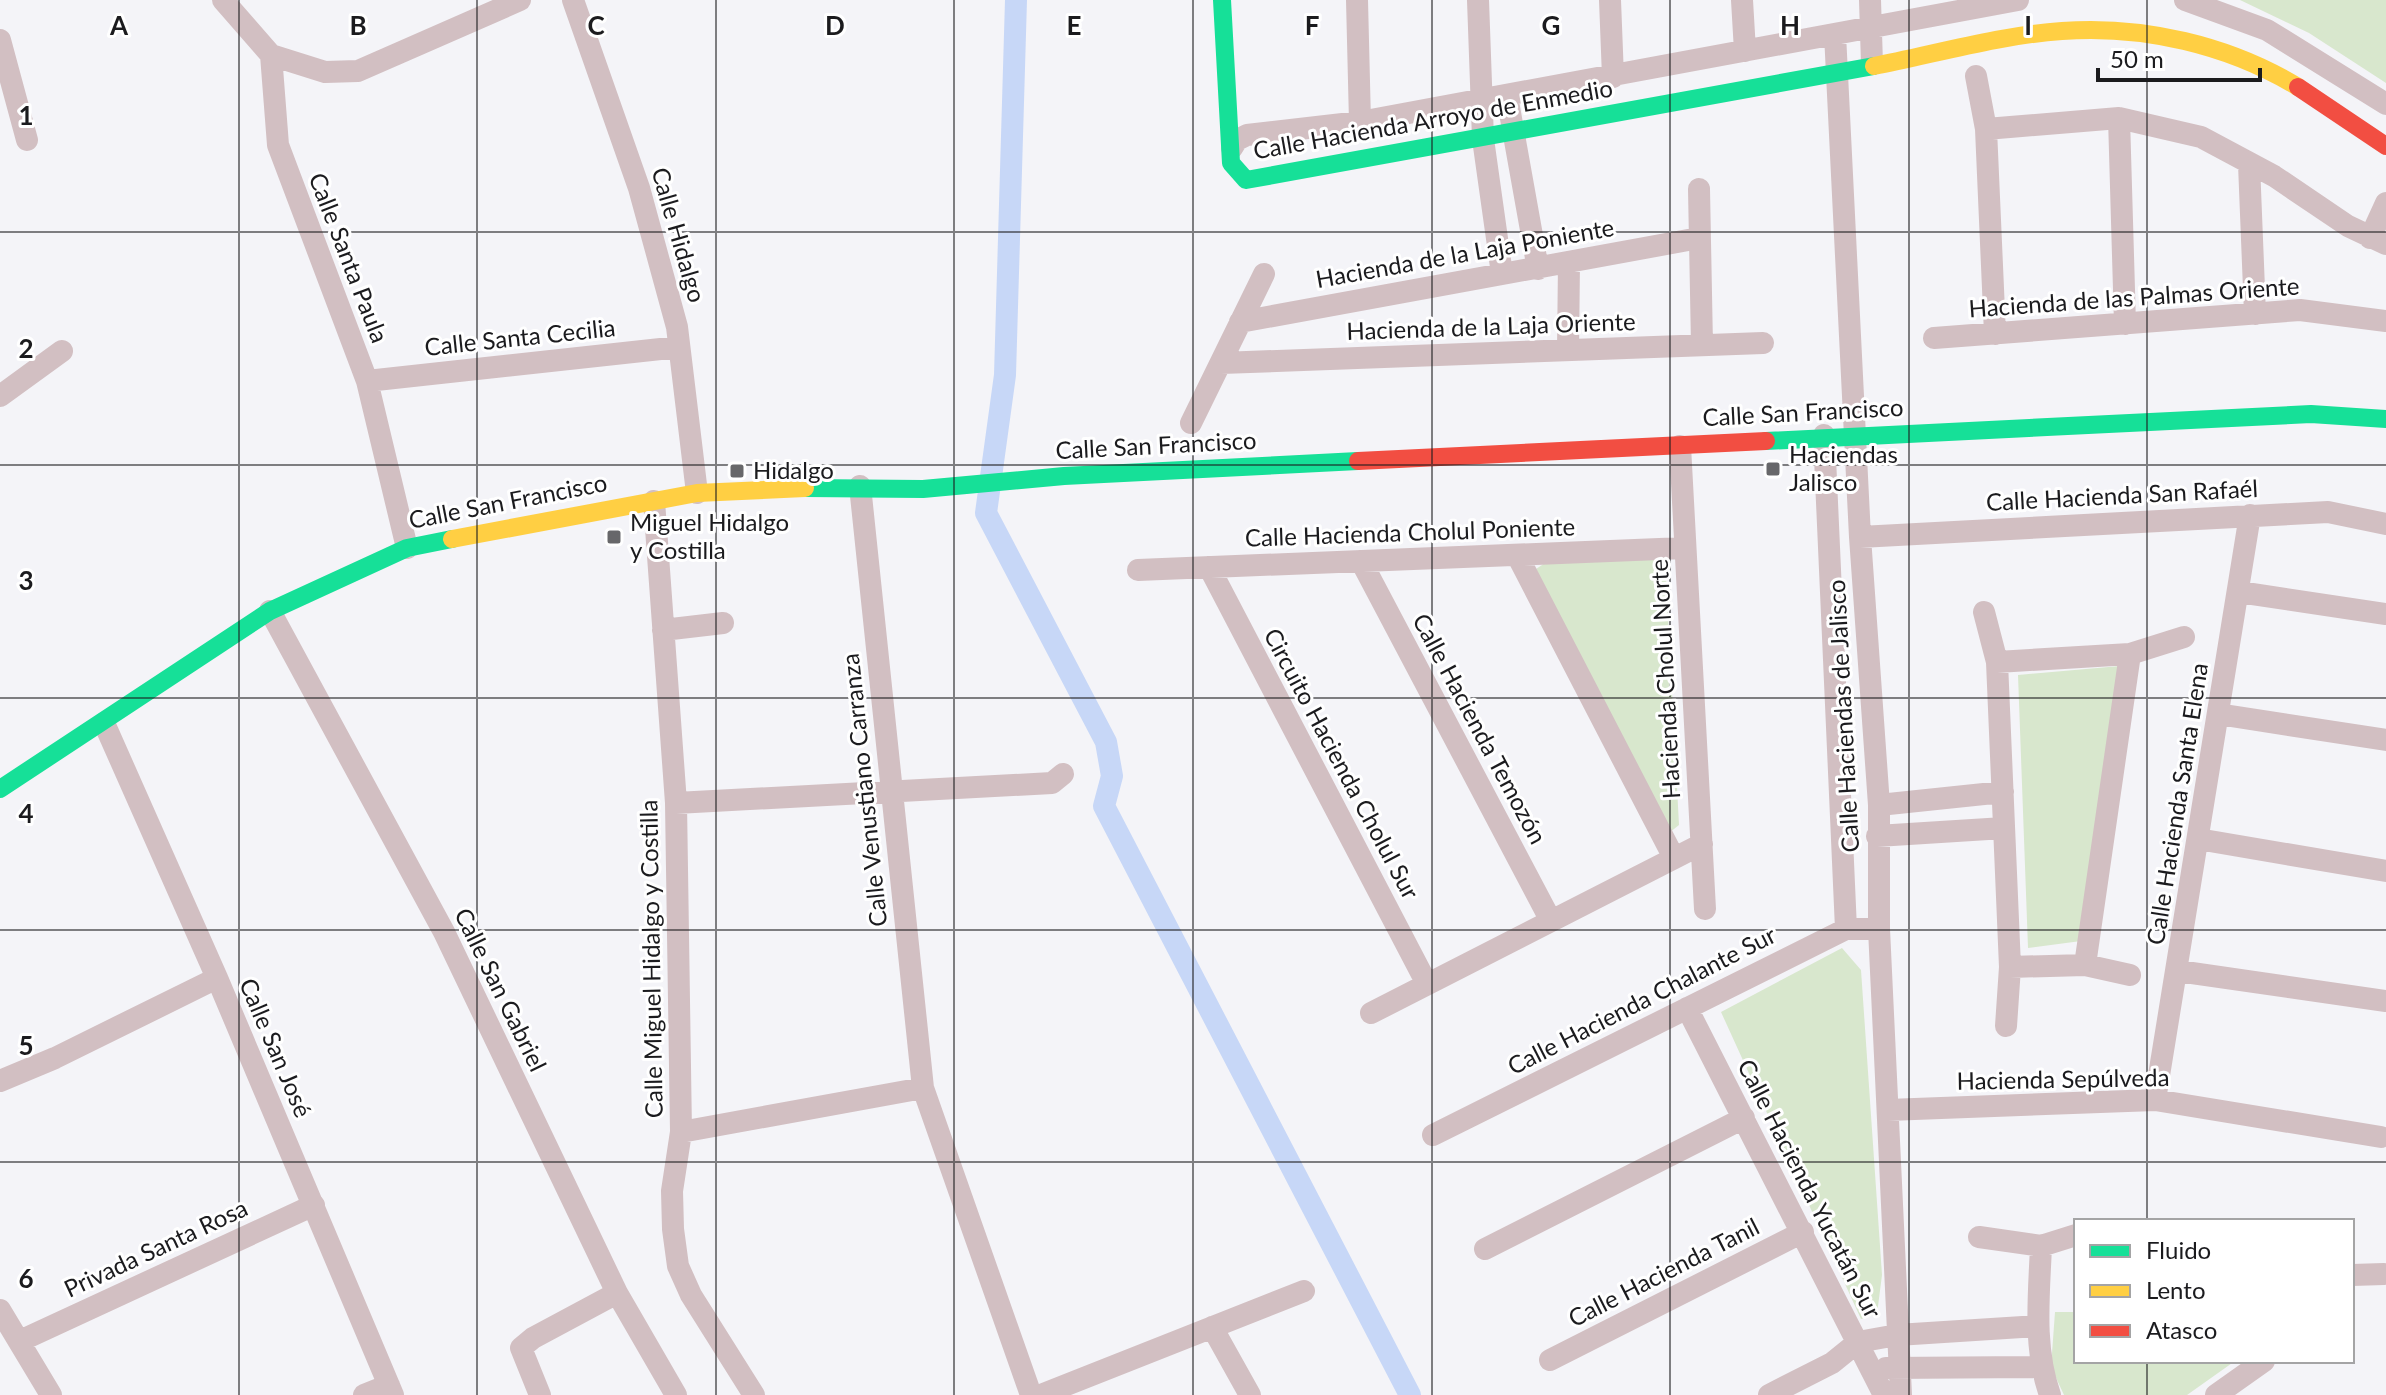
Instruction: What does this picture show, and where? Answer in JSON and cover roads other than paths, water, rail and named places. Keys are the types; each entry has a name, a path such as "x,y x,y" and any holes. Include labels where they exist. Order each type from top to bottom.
{"street":[{"path":"223,0 271,55 325,72 358,71 520,0"},
{"name":"Calle Hidalgo","path":"573,0 639,188 677,327 697,493"},
{"path":"1222,0 1232,148"},
{"path":"1357,0 1360,122"},
{"path":"1478,0 1484,100 1483,139 1502,274"},
{"path":"1610,0 1613,77"},
{"path":"1742,0 1745,51"},
{"path":"1870,0 1872,64"},
{"name":"Calle Hacienda Arroyo de Enmedio","path":"2013,0 1360,122 1247,135 1237,140 1232,148 1231,163 1246,180 1260,180 2060,31 2140,32 2230,54 2274,73 2386,146"},
{"path":"2185,0 2267,30 2386,104"},
{"name":"Calle Haciendas de Jalisco","path":"1835,34 1860,537 1879,805 1879,929 1901,1395"},
{"path":"0,40 27,140"},
{"name":"Calle Santa Paula","path":"271,55 278,145 367,381 407,548"},
{"path":"1976,76 1986,129 1995,334"},
{"path":"1507,96 1538,269"},
{"path":"1986,129 2119,118 2201,137 2378,241 2386,203"},
{"path":"2119,118 2125,324"},
{"path":"2249,164 2255,314"},
{"path":"1699,189 1702,345"},
{"name":"Hacienda de la Laja Poniente","path":"1240,322 1699,238"},
{"path":"1568,350 1569,262"},
{"path":"1191,423 1264,274"},
{"name":"Hacienda de las Palmas Oriente","path":"1934,338 2300,310 2386,321"},
{"name":"Hacienda de la Laja Oriente","path":"1221,363 1763,343"},
{"name":"Calle Santa Cecilia","path":"367,381 679,347"},
{"path":"0,396 62,351"},
{"name":"Calle San Francisco","path":"0,789 270,611 407,548 697,493 860,486 923,489 1015,481 1680,446 1824,435 2311,414 2386,419"},
{"name":"Calle Haciendas de Jalisco","path":"1824,435 1846,929"},
{"name":"Hacienda Cholul Norte","path":"1680,446 1705,909"},
{"name":"Calle Venustiano Carranza","path":"860,486 923,1088 1031,1395"},
{"name":"Calle Miguel Hidalgo y Costilla","path":"654,501 676,803 681,1132 672,1191 678,1266 691,1295 754,1395"},
{"name":"Calle Hacienda San Rafaél","path":"1860,537 2328,512 2386,524"},
{"name":"Calle Hacienda Santa Elena","path":"2155,1100 2250,515"},
{"name":"Calle Hacienda Cholul Poniente","path":"1138,570 1684,548"},
{"path":"1517,555 1674,858"},
{"name":"Calle Hacienda Temozón","path":"1361,561 1551,921"},
{"name":"Circuito Hacienda Cholul Sur","path":"1209,567 1427,984"},
{"path":"2239,592 2386,614"},
{"name":"Calle San Gabriel","path":"270,611 444,932 617,1293 676,1395"},
{"path":"1984,612 1997,662 2010,967 2006,1026"},
{"path":"663,630 723,623"},
{"path":"1997,662 2130,654 2184,637"},
{"path":"2085,965 2130,654"},
{"path":"2218,714 2386,740"},
{"name":"Calle San José","path":"104,723 217,978 391,1390"},
{"path":"676,803 1052,783 1063,774"},
{"path":"1879,805 2003,792"},
{"path":"1877,836 2004,828"},
{"path":"2198,839 2386,871"},
{"path":"1371,1013 1702,844"},
{"name":"Calle Hacienda Chalante Sur","path":"1433,1135 1846,929 1879,929"},
{"path":"2010,967 2085,965 2130,975"},
{"path":"2178,971 2386,1001"},
{"path":"0,1081 55,1058 217,978"},
{"name":"Calle Hacienda Yucatán Sur","path":"1687,1008 1884,1395"},
{"path":"681,1132 923,1088"},
{"name":"Hacienda Sepúlveda","path":"1888,1110 2155,1100 2381,1137"},
{"path":"1485,1249 1744,1118"},
{"name":"Privada Santa Rosa","path":"20,1341 314,1205"},
{"name":"Calle Hacienda Tanil","path":"1550,1360 1803,1232"},
{"path":"1979,1237 2041,1246 2074,1236"},
{"path":"2041,1246 2038,1326 2041,1367 2050,1395"},
{"path":"2354,1275 2384,1274"},
{"path":"1041,1395 1304,1291"},
{"path":"540,1395 521,1348 533,1338 617,1293"},
{"path":"0,1310 51,1395"},
{"path":"1769,1395 1832,1363 1858,1342 1897,1335 2038,1326"},
{"path":"1212,1327 1250,1395"},
{"path":"1832,1363 1900,1369 2041,1367"},
{"path":"2216,1395 2261,1363"},
{"path":"364,1395 391,1390"}],"waterway":[{"path":"1016,0 1005,375 986,513 1106,742 1112,776 1104,806 1410,1395"}],"place":[{"name":"Haciendas Jalisco","path":"1773,469"},
{"name":"Hidalgo","path":"737,471"},
{"name":"Miguel Hidalgo y Costilla","path":"614,537"}]}
